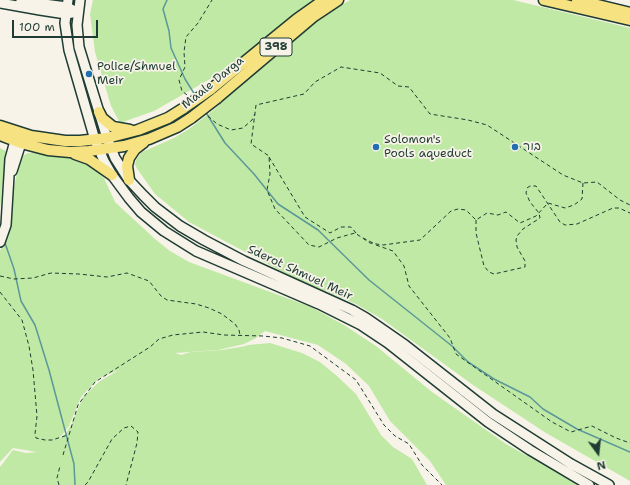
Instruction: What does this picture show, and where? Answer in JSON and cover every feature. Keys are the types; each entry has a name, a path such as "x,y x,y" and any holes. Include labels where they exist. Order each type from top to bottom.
{"main road":[{"path":"10,0 67,7 78,12"},
{"path":"40,3 55,0"},
{"name":"Sderot Shmuel Meir","path":"80,0 77,24 79,47 107,138 129,180 147,199 180,226 244,261 352,310 366,318 405,345 493,414 565,460 609,485"},
{"name":"Maale Darga","path":"107,138 138,130 158,122 184,108 210,90 302,15 324,0"},
{"name":"Maale Darga","path":"111,148 148,139 177,127 192,118 314,16 338,0"},
{"path":"544,0 630,20"},
{"path":"577,0 630,13"},
{"path":"0,3 67,7"},
{"name":"Sderot Shmuel Meir","path":"67,7 66,35 68,50 95,140 112,175 141,212 181,242 211,258 319,304 361,325 388,343 488,422 530,450 590,485"},
{"path":"99,112 102,118 113,127 120,130 138,130"},
{"name":"398","path":"0,126 19,139 31,136 65,141 107,138"},
{"name":"398","path":"0,135 19,139 48,150 70,152 111,148"},
{"path":"0,242 6,225 9,164 19,139"},
{"path":"129,180 127,166 129,158 135,149 148,139"},
{"path":"70,152 90,159 112,175"}],"path":[{"path":"187,96 182,91 179,80 184,68 186,37 198,23 212,0"},
{"path":"357,235 352,227 341,227 330,233 305,217 269,156 251,144 256,105 304,94 315,82 341,67 380,73 398,86 409,87 430,114 468,120 486,125 563,175 583,183 597,182 620,200 630,205"},
{"path":"208,116 217,124 231,130 243,128 252,120 255,112"},
{"path":"269,156 270,174 267,190 275,209 309,245 319,247 337,238 355,233 370,243 393,251 404,266 409,286 450,338 456,354 552,422 571,432 592,426 630,443"},
{"path":"548,203 565,208 574,205 582,199 583,183"},
{"path":"374,244 383,245 420,240 451,211 458,209 466,210 476,220 478,239 484,266 489,272 494,274 525,267 525,261 517,247 517,236 523,229 540,218 539,213 526,193 527,188 530,186 536,186 560,222 565,224 577,224 613,208 619,208 630,213"},
{"path":"476,220 488,213 498,215 506,212 520,223 536,216 548,203"},
{"path":"0,276 14,279 33,278 51,273 85,274 107,277 127,273 149,281 161,296 167,300 196,304 222,314 235,324 240,335"},
{"path":"0,292 22,320 29,346 34,370 37,416 36,438 52,440 69,435"},
{"path":"63,455 78,405 95,382 150,347 158,339 173,335 203,332 282,338 310,346 356,380 384,425 396,436 409,444 422,465 442,485"},
{"path":"85,485 112,439 124,428 131,426 138,432 137,442 126,485"},
{"path":"59,485 57,478 60,466"}],"green space":[{"path":"93,0 313,0 217,75 154,111 120,123 111,106 95,52 90,14"},
{"path":"350,0 513,0 630,28 630,481 546,433 473,385 382,319 356,304 296,279 189,222 155,194 135,165 136,160 142,152 174,138 189,129 215,109 230,94 315,21"},
{"path":"0,148 6,151 0,209"},
{"path":"28,153 65,154 73,156 94,167 104,178 115,202 170,251 189,262 311,307 344,325 376,346 432,392 506,444 579,485 446,485 430,461 390,421 369,386 346,364 318,345 265,331 256,338 244,344 218,350 175,353 181,355 191,352 222,350 270,343 302,353 320,362 356,394 381,435 393,447 412,459 427,485 0,485 0,467 13,450 26,453 37,452 13,448 0,462 0,250 8,238 13,192 20,160","holes":["119,370 100,381 83,397 71,425 66,433 57,441 69,426 81,397 99,378"]}],"waterway":[{"path":"167,0 163,9 169,31 171,48 185,79 195,95"},
{"path":"205,111 225,143 254,174 278,204 318,230 369,280 452,346 468,362 494,379 530,397 543,409 577,429 630,452"},
{"path":"4,240 14,269 21,301 35,325 49,370 74,464 75,485"}],"place":[{"name":"Police/Shmuel Meir","path":"89,74"},
{"name":"Solomon's Pools aqueduct","path":"376,147"},
{"name":"בור","path":"515,147"}]}
